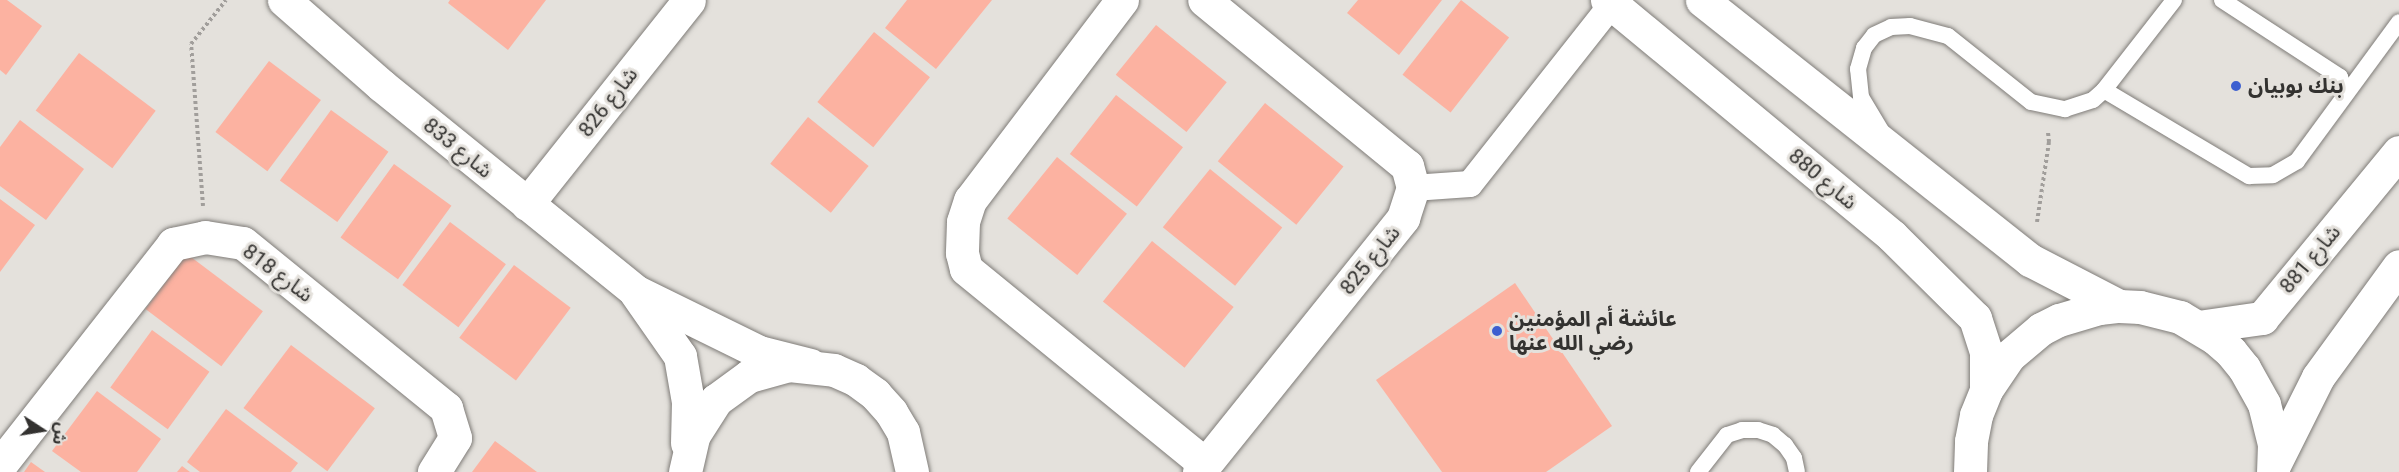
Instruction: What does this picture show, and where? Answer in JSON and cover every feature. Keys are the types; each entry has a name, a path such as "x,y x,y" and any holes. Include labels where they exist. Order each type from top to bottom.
{"street":[{"name":"شارع 833","path":"284,0 381,85 635,291 759,352 810,365"},
{"name":"شارع 825","path":"1122,0 970,200 963,222 962,253 966,269 1202,468 1404,218 1413,188"},
{"path":"1204,0 1407,166 1413,188 1470,184 1610,2"},
{"path":"1702,0 2030,260 2119,306"},
{"name":"شارع 880","path":"1610,2 1892,236 1975,318 1986,351 1986,390"},
{"name":"شارع 826","path":"527,204 675,5"},
{"name":"شارع 881","path":"2198,327 2262,318 2399,152"},
{"name":"شارع 818","path":"0,465 173,244 205,237 243,243 446,408 455,438 434,472"},
{"path":"2274,468 2318,377 2399,266"},
{"name":"شارع 833","path":"635,291 680,356 688,402 686,464"},
{"path":"1969,470 1976,415 1986,390 2009,356 2041,329 2078,312 2119,306 2160,311 2198,327 2230,352 2255,385 2270,424 2274,468"},
{"path":"686,464 702,417 731,387 769,369 789,365 810,365 834,369 856,380 875,394 891,412 903,432 911,456 912,472"}],"lane":[{"path":"1895,153 1861,97 1858,69 1864,48 1874,35 1891,27 1910,26 1948,36 2031,102 2065,110 2093,100 2104,90 2174,0"},
{"path":"2222,0 2340,77 2346,94"},
{"path":"2104,90 2249,176 2273,175 2297,161 2399,22"},
{"path":"1698,472 1727,435 1742,430 1758,430 1773,435 1785,445 1794,458 1797,472"}],"path":[{"path":"205,237 191,44 226,0"},
{"path":"2030,260 2049,142 2046,107"}],"building":[{"path":"0,0 7,0 42,26 6,75 0,70"},
{"path":"450,0 546,0 508,50 448,3"},
{"path":"907,0 992,0 936,69 885,28"},
{"path":"1358,0 1442,0 1399,55 1347,13"},
{"path":"1461,0 1509,38 1451,112 1403,75"},
{"path":"1156,25 1227,82 1186,132 1116,75"},
{"path":"874,32 930,77 873,147 817,102"},
{"path":"79,53 156,111 112,168 36,111"},
{"path":"269,61 321,100 267,171 215,132"},
{"path":"1116,95 1183,147 1137,206 1070,154"},
{"path":"1265,103 1343,167 1296,225 1218,161"},
{"path":"331,110 388,152 337,222 280,180"},
{"path":"808,117 869,166 831,213 770,164"},
{"path":"20,120 84,169 46,220 0,186 0,147"},
{"path":"1057,157 1127,214 1077,275 1007,218"},
{"path":"394,164 451,206 398,279 341,238"},
{"path":"1210,169 1282,228 1235,286 1163,227"},
{"path":"0,199 35,225 0,272"},
{"path":"450,222 506,264 458,327 402,285"},
{"path":"1152,241 1234,307 1185,368 1103,302"},
{"path":"187,254 263,311 221,366 145,309"},
{"path":"514,265 571,308 516,380 459,338"},
{"name":"عائشة أم المؤمنين رضي الله عنها","path":"1515,283 1612,426 1546,472 1442,472 1376,380"},
{"path":"152,330 209,372 168,429 110,387"},
{"path":"291,345 375,408 327,471 243,408"},
{"path":"97,391 161,439 137,472 81,472 52,451"},
{"path":"226,409 298,463 291,472 200,472 187,462"},
{"path":"495,441 537,472 472,472"},
{"path":"31,462 45,472 24,472"},
{"path":"182,466 190,472 177,472"}],"place":[{"name":"بنك بوبيان","path":"2236,86"},
{"name":"عائشة أم المؤمنين رضي الله عنها","path":"1497,331"}]}
